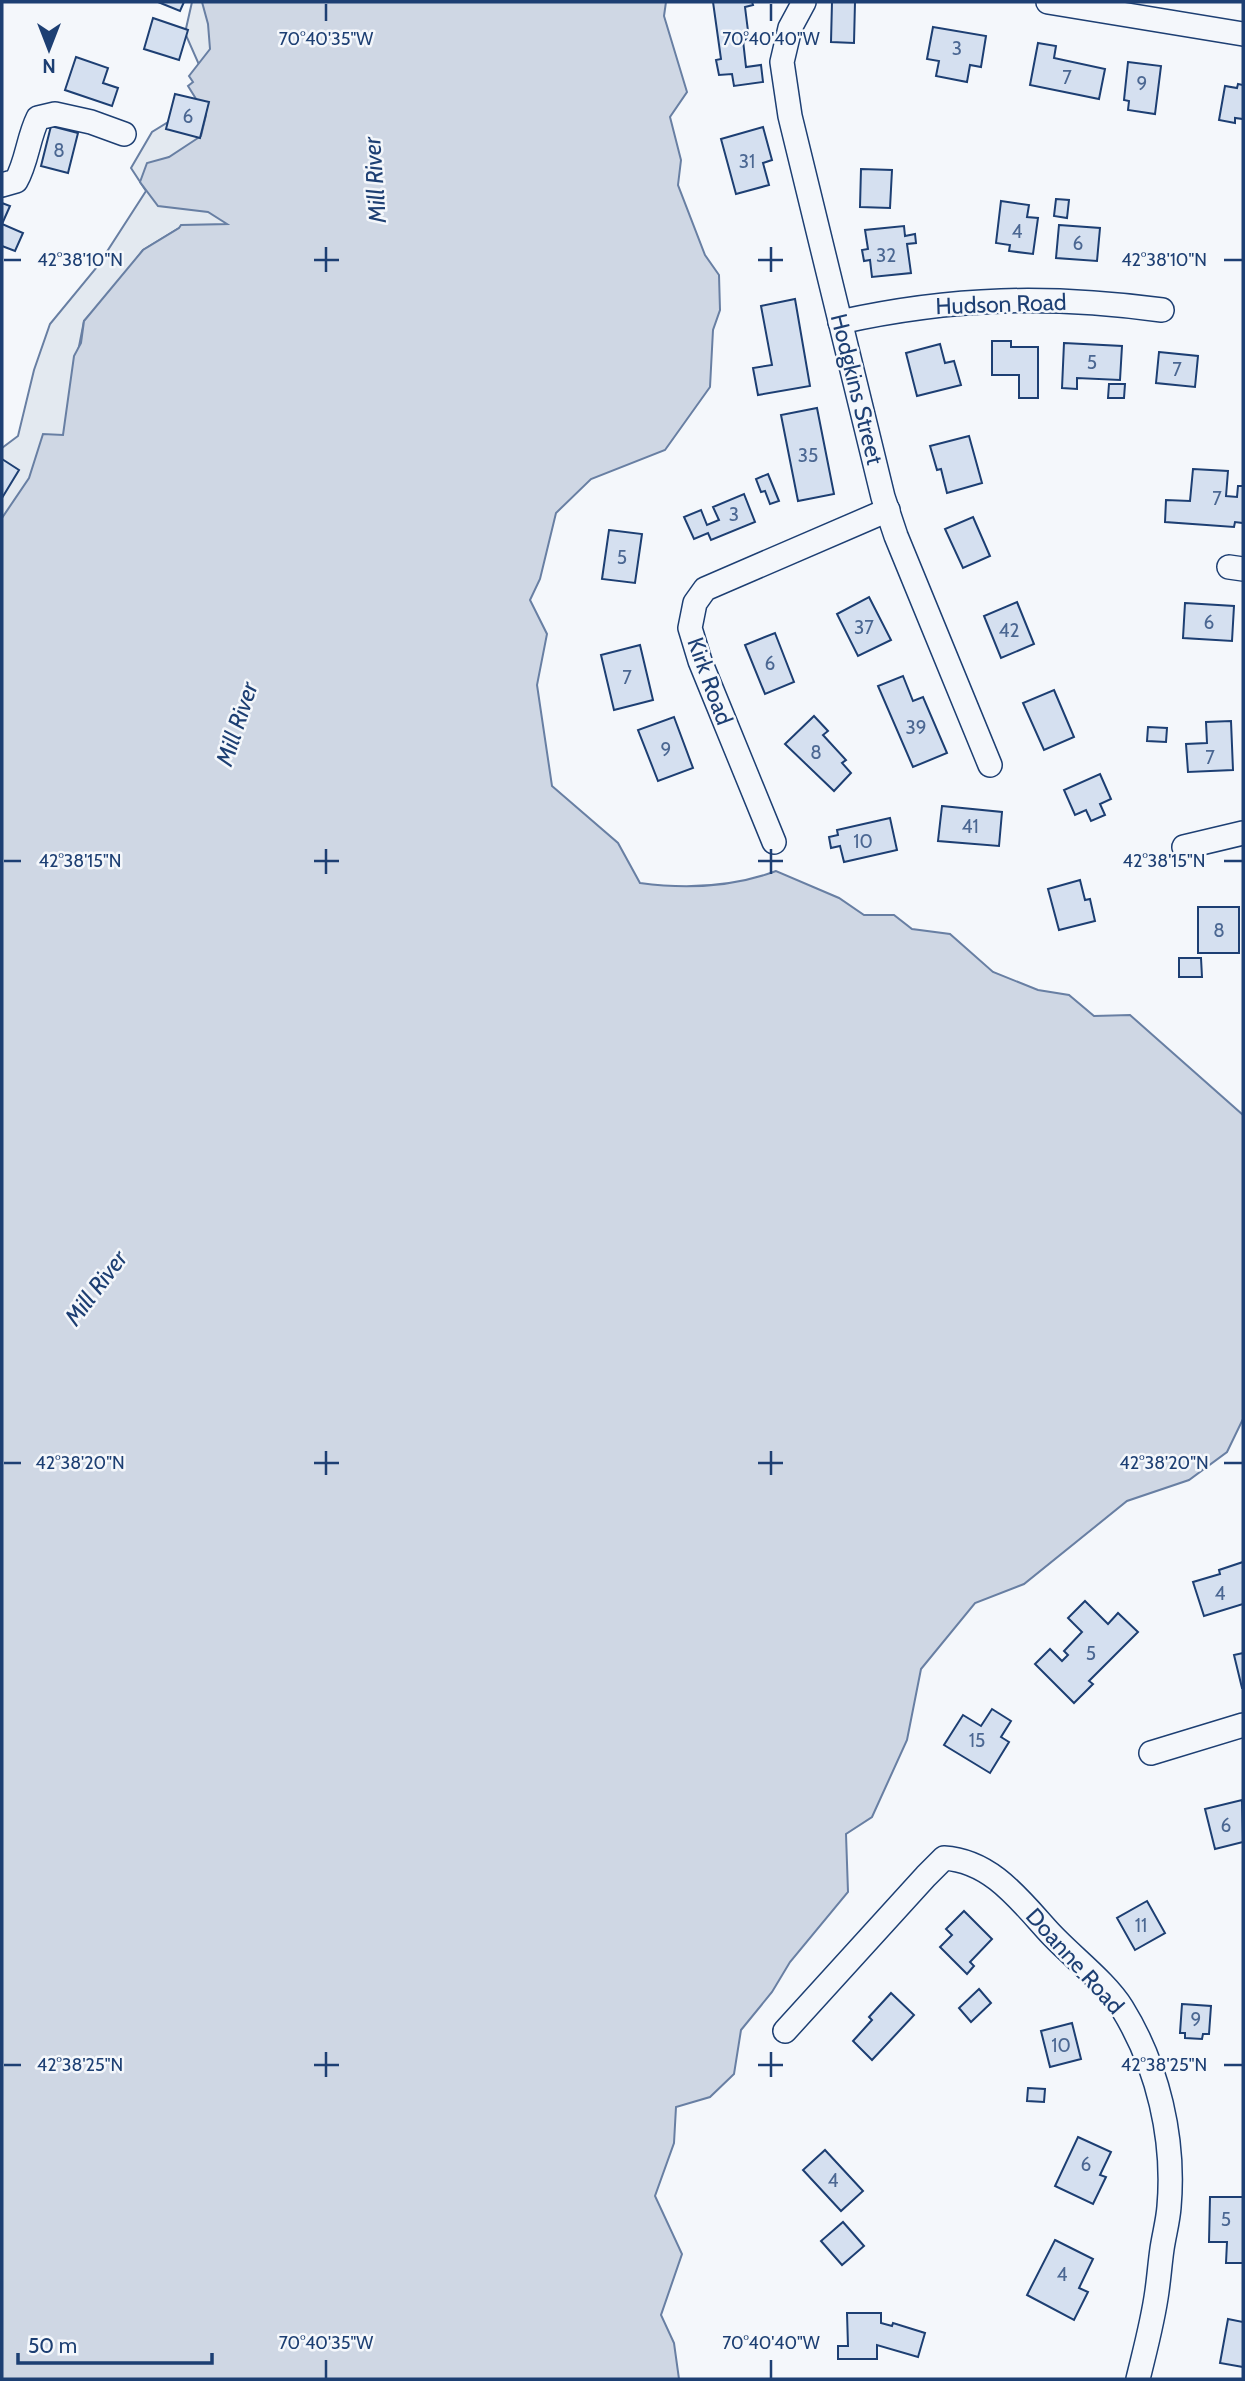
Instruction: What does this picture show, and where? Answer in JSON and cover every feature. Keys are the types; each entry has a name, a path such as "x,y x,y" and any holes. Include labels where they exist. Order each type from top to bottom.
{"street":[{"name":"Hodgkins Street","path":"804,2 790,28 782,62 790,116 888,510 901,549 989,765"},
{"path":"1048,2 1243,34"},
{"path":"2,185 16,181 29,135 38,118 55,114 91,122 124,134"},
{"name":"Hudson Road","path":"841,321 942,304 996,300 1099,302 1162,310"},
{"name":"Kirk Road","path":"774,842 700,661 690,628 695,603 705,589 888,510"},
{"path":"1184,848 1243,833"},
{"path":"1151,1753 1243,1725"},
{"name":"Doanne Road","path":"785,2031 944,1858 962,1859 1006,1884 1070,1955 1093,1975 1121,2006 1153,2072 1168,2146 1169,2207 1157,2292 1138,2379"}],"shaded area":[{"path":"192,2 242,2 200,67 185,33"},
{"path":"201,102 214,127 210,194 228,225 184,225 143,250 112,291 84,321 75,367 70,439 2,536 2,448 18,436 34,370 50,324 97,267 146,191 131,168 152,132"}],"water":[{"name":"Mill River","path":"202,2 666,2 664,16 687,92 670,117 681,160 678,185 705,255 719,275 720,310 713,330 710,387 665,450 591,479 556,513 540,579 530,600 547,634 537,685 552,786 618,843 640,883 709,885 776,871 839,898 864,915 894,915 912,929 950,934 993,972 1038,990 1069,995 1094,1016 1130,1015 1243,1115 1243,1419 1227,1452 1189,1480 1127,1501 1024,1584 975,1603 921,1669 907,1740 872,1817 846,1834 848,1892 790,1962 772,1992 741,2030 734,2074 710,2097 676,2107 674,2143 655,2196 682,2254 661,2315 674,2343 679,2379 2,2379 2,518 29,478 43,434 63,435 74,356 81,343 84,321 143,250 181,225 227,224 208,212 158,206 140,182 147,163 169,157 201,136 206,115 188,86 193,82 189,76 210,49 208,24"}],"building":[{"path":"158,2 184,2 180,11"},
{"path":"713,2 752,2 753,5 745,7 749,39 743,40 746,67 761,65 763,82 734,86 732,74 719,75 716,60 721,59"},
{"path":"832,2 855,2 854,43 831,42"},
{"path":"153,18 188,30 179,60 144,49"},
{"path":"933,27 986,36 981,67 970,65 967,82 936,76 939,61 927,59"},
{"path":"1038,43 1056,46 1054,58 1105,69 1099,99 1030,85"},
{"path":"76,57 108,68 103,83 118,88 112,106 65,90"},
{"path":"1128,62 1161,66 1155,114 1128,110 1129,101 1124,100"},
{"path":"1238,84 1243,85 1243,119 1235,118 1235,123 1219,120 1225,86 1237,88"},
{"path":"175,94 209,102 200,138 166,129"},
{"path":"51,126 78,133 68,173 41,166"},
{"path":"763,127 772,160 763,163 769,185 736,194 721,139"},
{"path":"861,169 892,170 890,208 860,207"},
{"path":"1056,199 1069,200 1067,218 1054,216"},
{"path":"1001,201 1029,205 1027,217 1038,218 1033,254 1009,251 1010,245 996,243"},
{"path":"2,203 10,206 2,224"},
{"path":"2,224 23,233 15,251 2,246"},
{"path":"1059,225 1100,228 1097,261 1056,258"},
{"path":"904,226 905,236 915,234 916,243 907,244 911,273 872,277 870,260 864,261 862,250 868,249 865,230"},
{"path":"795,299 810,386 758,395 753,368 772,365 761,306"},
{"path":"992,341 1011,341 1011,347 1038,347 1038,398 1019,398 1019,375 992,375"},
{"path":"1064,343 1122,346 1120,380 1077,378 1077,389 1062,388"},
{"path":"940,344 945,363 954,361 961,385 917,396 906,353"},
{"path":"1159,352 1198,356 1195,387 1156,383"},
{"path":"1109,384 1125,384 1124,398 1108,398"},
{"path":"817,408 834,494 798,501 781,415"},
{"path":"969,436 982,483 947,493 941,469 937,470 930,446"},
{"path":"2,459 19,470 2,498"},
{"path":"1193,469 1228,471 1226,496 1237,497 1238,486 1243,486 1243,523 1235,522 1234,527 1165,522 1166,500 1190,501"},
{"path":"768,474 779,501 770,504 756,479"},
{"path":"744,494 755,522 711,540 708,533 694,539 684,517 701,510 707,525 719,520 713,507"},
{"path":"973,517 990,556 963,568 945,529"},
{"path":"609,530 642,534 635,583 602,579"},
{"path":"869,597 891,640 858,656 837,614"},
{"path":"1017,602 1034,644 1001,658 984,616"},
{"path":"1185,603 1234,606 1232,641 1183,638"},
{"path":"775,633 794,682 765,694 745,645"},
{"path":"640,645 653,700 614,710 601,655"},
{"path":"903,676 913,701 923,697 947,753 913,767 878,686"},
{"path":"1054,690 1074,737 1044,750 1023,703"},
{"path":"814,716 828,731 823,735 846,760 842,763 851,773 834,791 785,744"},
{"path":"674,717 693,768 658,781 638,730"},
{"path":"1231,721 1233,770 1188,772 1186,744 1207,743 1206,722"},
{"path":"1148,727 1167,728 1166,742 1147,741"},
{"path":"1100,774 1111,799 1100,804 1105,815 1091,821 1086,810 1075,815 1064,790"},
{"path":"942,806 1002,812 999,846 938,841"},
{"path":"890,818 897,850 844,862 840,846 831,848 829,837 838,835 837,830"},
{"path":"1080,880 1085,900 1090,899 1095,921 1059,930 1048,889"},
{"path":"1198,907 1239,907 1239,953 1198,953"},
{"path":"1179,958 1201,958 1202,977 1179,977"},
{"path":"1243,1562 1243,1604 1204,1616 1193,1582 1220,1574 1219,1570"},
{"path":"1085,1601 1108,1624 1118,1613 1138,1632 1089,1681 1093,1684 1074,1703 1035,1664 1050,1649 1062,1661 1068,1655 1064,1651 1082,1632 1068,1618"},
{"path":"1243,1653 1243,1688 1242,1688 1234,1655"},
{"path":"992,1709 1011,1721 1001,1737 1009,1742 990,1773 944,1745 963,1715 981,1726"},
{"path":"1242,1800 1243,1842 1215,1849 1205,1809"},
{"path":"1147,1901 1165,1933 1135,1950 1117,1918"},
{"path":"964,1911 992,1939 970,1962 974,1966 967,1974 940,1947 952,1935 946,1929"},
{"path":"979,1989 991,2003 971,2022 959,2008"},
{"path":"891,1993 914,2015 872,2060 853,2041 872,2020 869,2017"},
{"path":"1182,2004 1211,2006 1209,2034 1203,2034 1202,2039 1185,2038 1185,2033 1180,2033"},
{"path":"1072,2023 1081,2059 1050,2067 1041,2031"},
{"path":"1028,2088 1045,2089 1044,2102 1027,2101"},
{"path":"1078,2137 1111,2152 1100,2175 1106,2177 1093,2204 1055,2186"},
{"path":"825,2150 863,2191 841,2211 803,2170"},
{"path":"1210,2197 1243,2197 1243,2263 1226,2263 1227,2242 1209,2242"},
{"path":"843,2222 864,2246 842,2265 821,2241"},
{"path":"1055,2240 1093,2259 1079,2288 1088,2292 1074,2320 1027,2295"},
{"path":"847,2313 881,2313 881,2323 892,2326 893,2323 925,2333 918,2357 877,2345 877,2359 838,2359 838,2346 848,2346"},
{"path":"1228,2319 1243,2322 1243,2367 1220,2363"}]}
